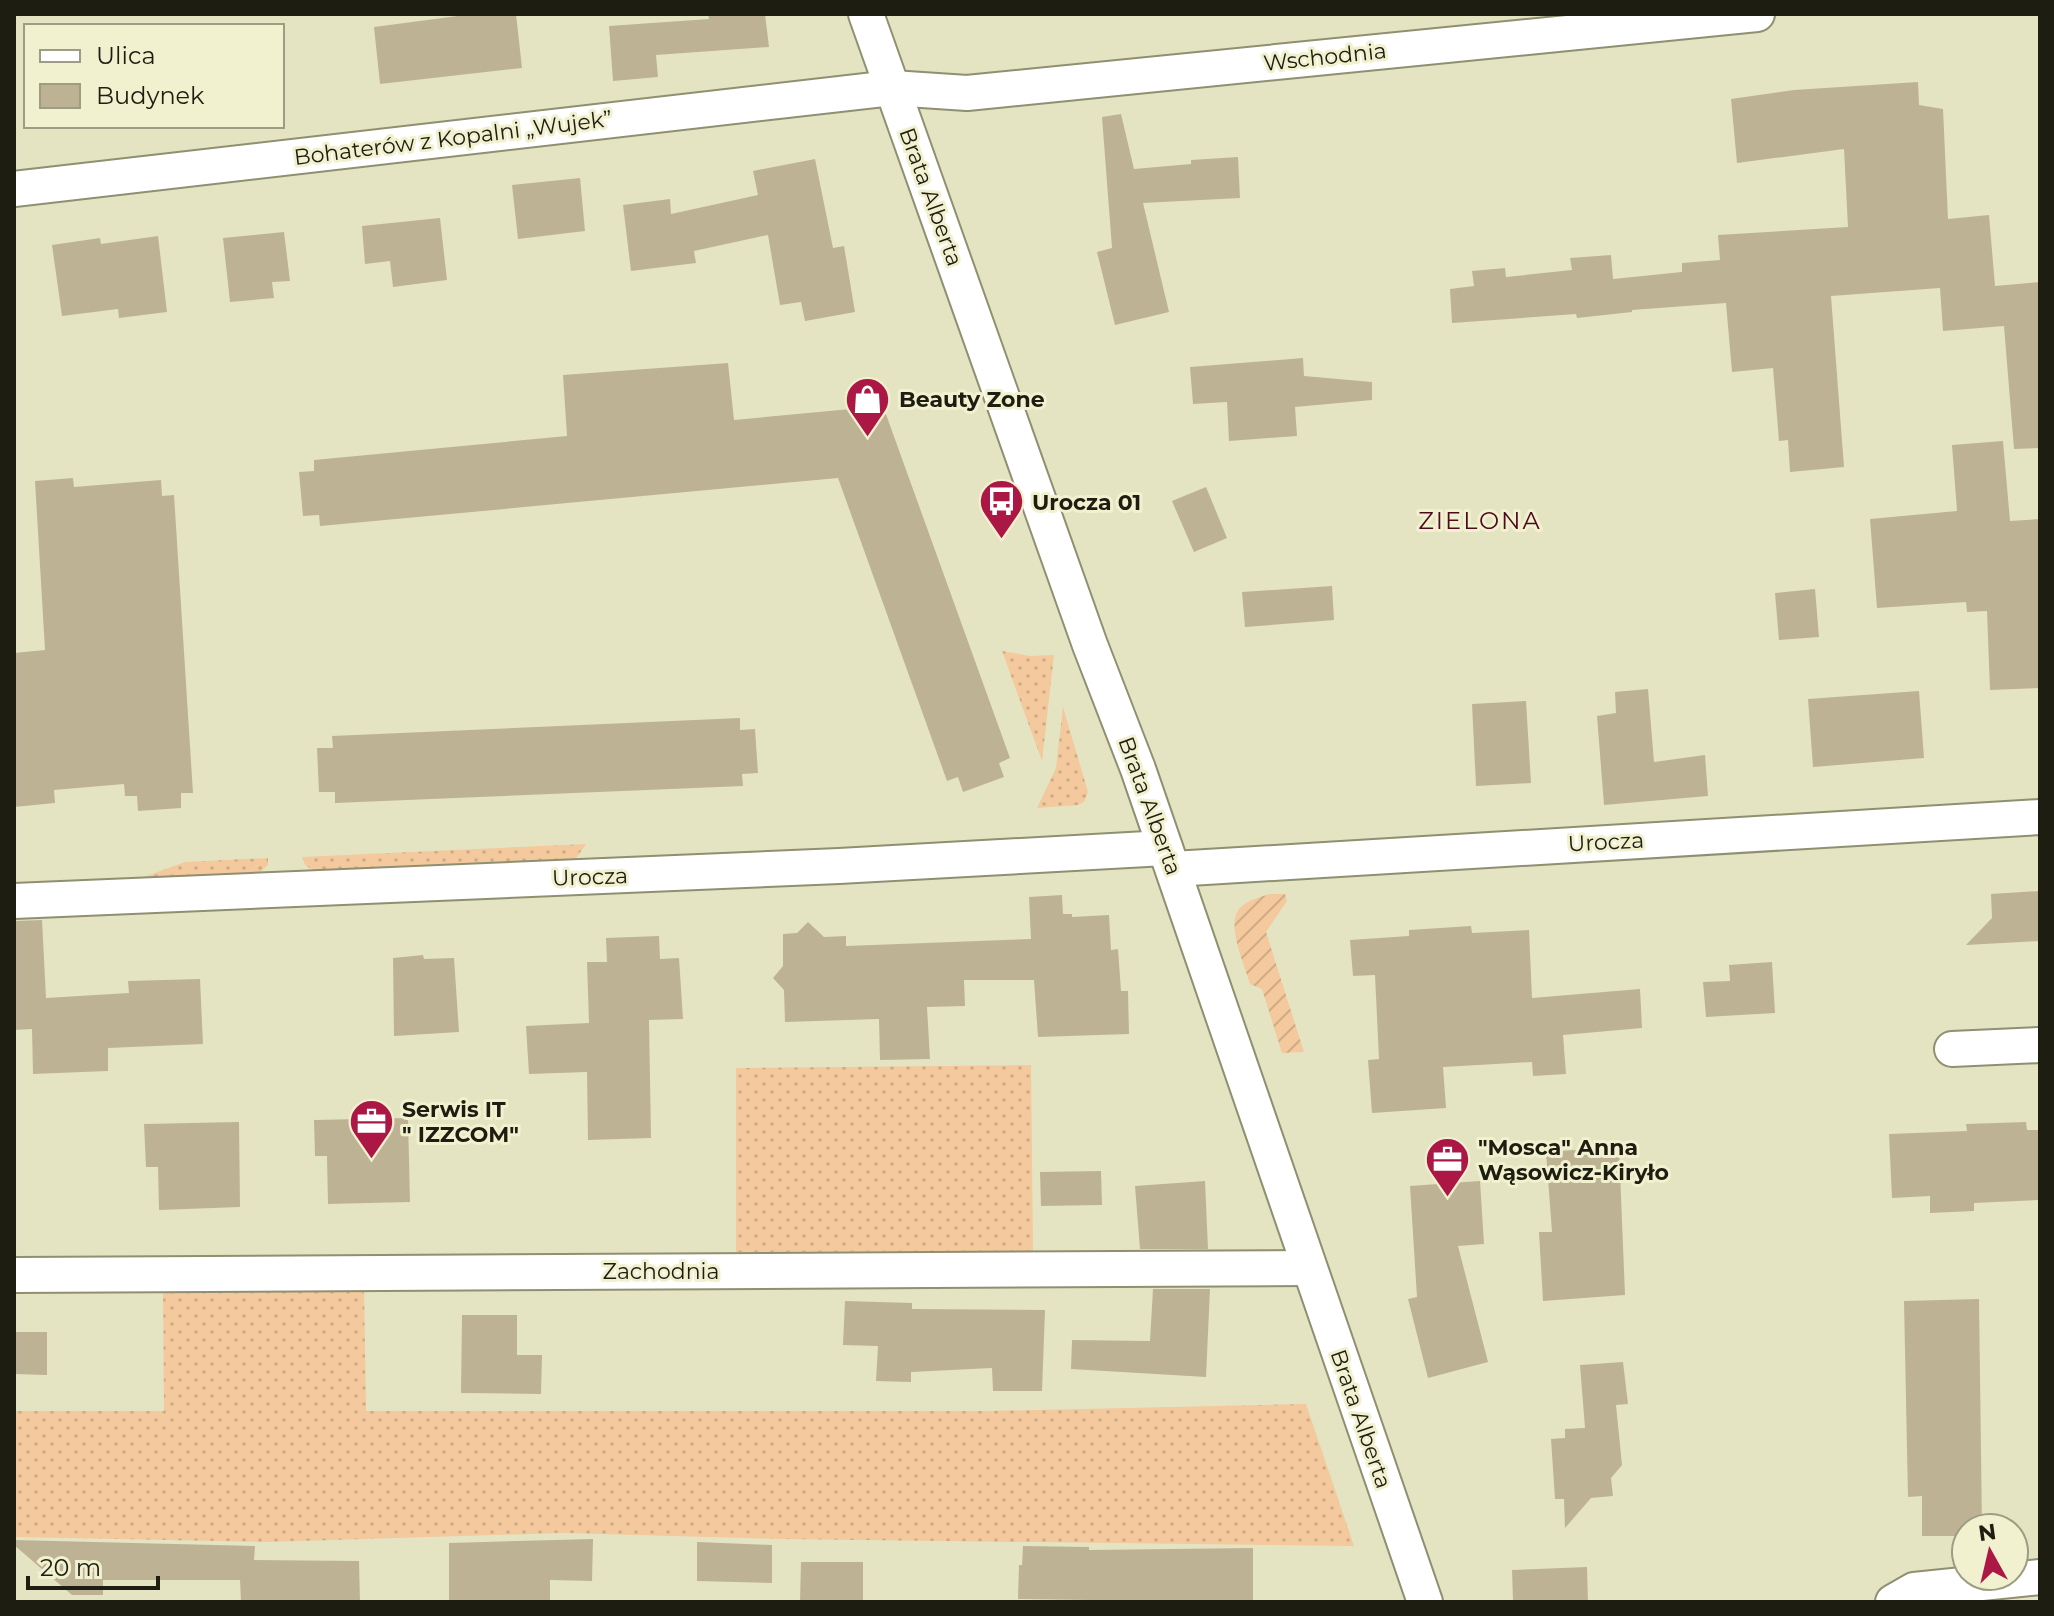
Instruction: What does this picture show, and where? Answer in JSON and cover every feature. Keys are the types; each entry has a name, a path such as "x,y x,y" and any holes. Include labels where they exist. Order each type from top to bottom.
{"street":[{"name":"Brata Alberta","path":"866,14 1169,859 1425,1602"},
{"name":"Wschodnia","path":"892,88 967,93 1757,14"},
{"name":"Bohaterów z Kopalni „Wujek”","path":"14,189 892,88"},
{"name":"Urocza","path":"14,901 855,866 1169,859 2040,817"},
{"path":"1952,1049 2040,1045"},
{"name":"Zachodnia","path":"14,1275 1308,1268"},
{"path":"1893,1602 1914,1590 2040,1577"}],"shaded area":[{"path":"1002,651 1030,656 1054,655 1042,761"},
{"path":"1063,707 1088,792 1084,802 1078,805 1037,808 1056,768"},
{"path":"586,844 574,861 316,872 305,865 302,857"},
{"path":"268,858 268,865 260,872 141,878 185,862"},
{"path":"1270,894 1285,894 1287,901 1266,932 1304,1052 1282,1053 1262,989 1250,984 1235,934 1236,915 1240,908"},
{"path":"1031,1065 1033,1251 736,1252 736,1068"},
{"path":"364,1287 366,1411 988,1411 1306,1404 1354,1546 563,1533 267,1542 14,1537 14,1411 164,1411 163,1288"}],"building":[{"path":"473,14 516,14 522,68 380,84 374,27"},
{"path":"708,14 765,14 769,47 656,55 658,77 613,81 609,26 709,19"},
{"path":"1918,82 1919,105 1943,109 1948,219 1989,215 1995,286 2040,282 2040,448 2014,449 2004,326 1943,331 1940,288 1831,296 1844,467 1790,472 1788,440 1779,441 1773,368 1732,372 1726,303 1632,310 1577,318 1576,314 1452,323 1450,289 1474,286 1472,271 1505,268 1506,277 1572,270 1570,258 1611,255 1613,279 1682,272 1682,263 1720,260 1718,235 1848,227 1844,149 1737,163 1731,99 1794,90"},
{"path":"1121,114 1134,169 1191,164 1191,160 1238,157 1240,198 1143,203 1169,312 1115,325 1097,252 1112,248 1102,117"},
{"path":"815,159 833,248 844,246 855,312 805,321 801,302 780,305 768,235 694,251 696,263 631,271 623,205 670,199 671,214 758,195 753,171"},
{"path":"580,178 585,231 518,239 512,185"},
{"path":"440,218 447,280 393,287 390,261 365,264 362,226"},
{"path":"284,232 290,281 272,282 274,298 230,302 223,238"},
{"path":"158,236 167,312 119,318 118,309 62,316 52,245 100,238 101,244"},
{"path":"1303,358 1304,376 1372,382 1372,400 1295,407 1297,436 1229,441 1227,402 1193,404 1190,367"},
{"path":"728,363 734,420 883,406 1010,758 999,763 1004,777 963,792 958,777 947,781 838,478 320,526 319,515 303,516 299,472 314,471 314,460 567,436 563,375"},
{"path":"2003,441 2010,521 2040,519 2040,688 1990,690 1987,611 1967,612 1966,602 1877,608 1870,519 1957,511 1952,445"},
{"path":"73,478 74,487 161,480 162,496 174,495 193,793 181,793 181,808 138,811 137,796 125,796 124,784 54,790 55,803 14,807 14,653 45,650 35,481"},
{"path":"1206,487 1227,538 1194,552 1172,501"},
{"path":"1332,586 1334,620 1245,627 1242,592"},
{"path":"1815,589 1819,637 1779,640 1775,593"},
{"path":"1648,689 1654,762 1705,755 1708,796 1604,805 1597,716 1616,713 1615,692"},
{"path":"1919,691 1924,758 1813,767 1808,699"},
{"path":"1526,701 1531,783 1476,786 1472,704"},
{"path":"740,718 740,730 755,729 758,773 742,774 743,786 335,803 335,792 319,792 317,748 333,748 332,736"},
{"path":"2040,891 2040,941 1966,945 1992,918 1991,894"},
{"path":"1062,895 1063,914 1072,914 1072,917 1109,915 1111,950 1118,949 1121,991 1128,991 1129,1034 1038,1037 1034,980 964,980 965,1006 927,1007 930,1059 880,1060 879,1019 785,1022 784,990 773,978 783,966 783,934 797,933 808,922 824,937 846,936 846,946 1031,939 1029,897"},
{"path":"42,920 46,998 129,993 128,981 200,979 203,1044 108,1048 108,1071 33,1074 32,1029 14,1030 14,921"},
{"path":"1471,926 1472,933 1529,930 1532,998 1640,989 1642,1028 1563,1035 1566,1074 1533,1076 1532,1062 1443,1067 1446,1108 1372,1113 1368,1060 1379,1059 1375,975 1353,976 1350,940 1409,936 1409,930"},
{"path":"659,936 660,959 679,958 683,1019 649,1020 651,1138 588,1140 587,1072 529,1074 526,1026 589,1023 587,962 607,962 606,938"},
{"path":"423,955 424,959 454,958 459,1032 394,1036 393,958"},
{"path":"1772,962 1775,1013 1706,1017 1703,982 1730,981 1729,965"},
{"path":"408,1118 410,1202 328,1204 327,1156 315,1156 314,1120"},
{"path":"239,1122 240,1207 159,1210 158,1167 146,1167 144,1124"},
{"path":"2026,1122 2027,1130 2040,1130 2040,1200 1974,1203 1974,1211 1930,1213 1930,1196 1892,1198 1889,1134 1967,1131 1966,1124"},
{"path":"1619,1147 1625,1295 1543,1301 1539,1232 1552,1232 1546,1152"},
{"path":"1101,1171 1102,1205 1041,1206 1040,1172"},
{"path":"1205,1181 1208,1249 1140,1249 1135,1186"},
{"path":"1480,1181 1484,1244 1458,1246 1488,1362 1428,1378 1408,1299 1417,1297 1410,1186"},
{"path":"1153,1289 1210,1289 1206,1377 1071,1369 1072,1340 1150,1341"},
{"path":"1979,1299 1982,1512 1950,1512 1950,1536 1922,1536 1922,1496 1908,1497 1904,1301"},
{"path":"845,1301 912,1303 912,1309 1045,1310 1042,1391 993,1391 992,1368 911,1372 911,1382 876,1381 878,1346 843,1345"},
{"path":"462,1315 517,1315 517,1355 542,1355 541,1394 461,1393"},
{"path":"14,1332 47,1332 47,1375 14,1374"},
{"path":"1623,1362 1628,1404 1616,1405 1622,1465 1611,1478 1613,1496 1591,1498 1565,1528 1564,1499 1555,1499 1551,1439 1565,1438 1565,1429 1585,1428 1580,1365"},
{"path":"593,1539 592,1581 550,1580 550,1602 449,1602 449,1543"},
{"path":"14,1540 255,1546 254,1560 359,1561 360,1602 241,1602 240,1580 103,1580 103,1595 72,1595 14,1545"},
{"path":"697,1542 772,1545 772,1583 697,1581"},
{"path":"1023,1546 1089,1547 1089,1550 1253,1548 1253,1602 1018,1599"},
{"path":"801,1562 863,1562 863,1602 800,1602"},
{"path":"1587,1567 1588,1602 1513,1602 1512,1570"}],"place":[{"name":"Beauty Zone","path":"868,438"},
{"name":"Urocza 01","path":"1001,541"},
{"name":"Serwis IT \" IZZCOM\"","path":"371,1161"},
{"name":"\"Mosca\" Anna Wąsowicz-Kiryło","path":"1447,1199"}],"district":[{"name":"ZIELONA","path":"1480,520"}]}
